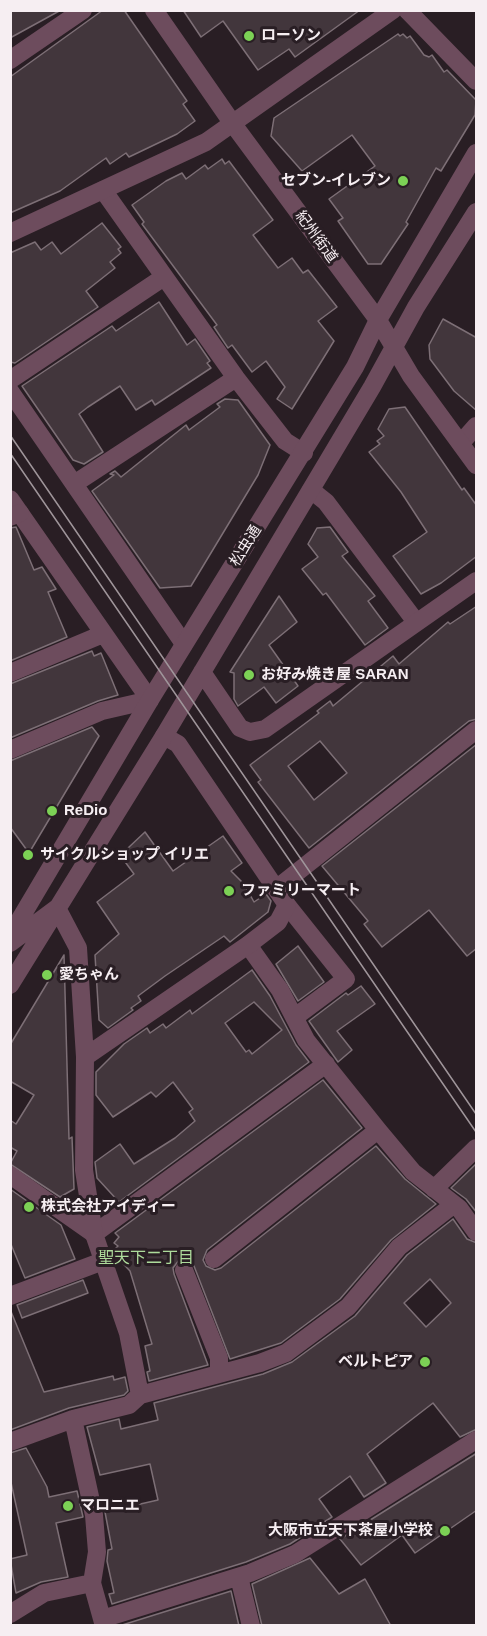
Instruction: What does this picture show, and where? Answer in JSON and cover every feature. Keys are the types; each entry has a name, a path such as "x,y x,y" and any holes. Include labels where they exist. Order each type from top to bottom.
{"street":[{"path":"10,60 83,10"},
{"name":"紀州街道","path":"154,10 233,124 378,320 394,349 477,465"},
{"path":"10,233 206,142 393,10"},
{"path":"407,10 477,81"},
{"name":"松虫通","path":"10,936 184,644 304,453 355,367 378,320 477,153"},
{"path":"103,190 236,378 285,441 304,453"},
{"name":"松虫通","path":"10,985 164,736 394,349 416,307 477,212"},
{"path":"10,380 164,277"},
{"path":"74,484 236,378"},
{"path":"10,391 184,644"},
{"path":"460,443 477,426"},
{"path":"311,490 326,502 416,622"},
{"path":"10,750 102,711 150,700 14,510"},
{"path":"202,672 240,728 249,732 265,729 477,581"},
{"path":"10,673 103,634"},
{"path":"276,889 477,730"},
{"path":"164,736 178,744 287,905 346,979 295,1017"},
{"path":"85,1057 248,945 278,922 287,905"},
{"path":"10,943 57,909 78,948 85,1057 84,1170 94,1234 128,1333 140,1395"},
{"path":"248,945 280,990 306,1040 413,1172 459,1208 477,1232"},
{"path":"94,1234 326,1064"},
{"path":"214,1258 378,1130"},
{"path":"434,1189 477,1148"},
{"path":"10,1175 94,1234"},
{"path":"10,1442 74,1419 129,1406 140,1395 286,1353 348,1306 399,1247 453,1204"},
{"path":"10,1296 103,1261"},
{"path":"184,1270 219,1358 219,1373"},
{"path":"74,1419 94,1515 97,1552 92,1583 103,1622 239,1576 295,1554 477,1440"},
{"path":"239,1576 251,1626"},
{"path":"10,1614 44,1593 92,1583"}],"building":[{"path":"10,10 61,10 10,38"},
{"path":"103,10 124,10 187,101 183,104 195,121 177,134 129,157 126,153 110,164 106,158 60,191 10,213 10,77"},
{"path":"183,10 360,10 295,57 289,49 258,70 223,21 201,37"},
{"path":"398,34 400,36 403,34 407,38 410,36 424,55 429,57 432,55 444,72 447,70 476,100 475,115 441,171 436,168 406,222 408,224 381,264 368,264 338,221 343,218 329,199 375,166 352,135 302,171 271,136 274,118"},
{"path":"222,159 225,164 229,161 273,220 253,235 278,268 292,258 303,273 308,270 337,307 318,321 334,341 292,409 277,399 285,387 266,361 252,372 232,345 228,348 214,327 217,325 142,224 144,222 132,205 166,181 182,173 186,179 205,165 208,169"},
{"path":"102,223 121,247 118,249 121,253 110,262 115,268 86,291 98,307 15,363 10,362 10,253 35,242 41,250 52,242 61,254"},
{"path":"159,302 187,345 195,339 210,361 207,363 211,368 155,405 152,400 136,410 120,386 88,407 79,414 103,452 84,464 73,460 22,386 112,326 116,331"},
{"path":"443,319 477,338 477,411 454,391 430,359 429,345"},
{"path":"225,399 238,400 270,445 258,475 191,586 160,588 92,491 114,475 110,474 115,471 121,477 186,425 189,430 220,407 217,404"},
{"path":"405,407 462,490 464,488 477,506 477,556 441,583 421,594 393,556 427,532 401,492 369,452 380,444 377,441 384,436 378,429 389,409"},
{"path":"16,527 34,570 42,567 56,589 48,592 67,637 10,661 10,528"},
{"path":"330,527 348,552 342,556 375,596 368,601 388,628 365,645 326,593 323,595 302,569 318,557 308,544 317,528"},
{"path":"279,596 297,622 269,645 298,686 276,703 264,687 238,706 234,699 234,673 230,672"},
{"path":"477,606 477,719 469,721 309,848 258,782 261,780 250,765 319,713 317,711 330,701 333,706 393,656 399,664 448,622 450,624","holes":["320,741 347,773 314,800 288,766"]},
{"path":"92,651 94,656 101,653 118,695 98,701 10,738 10,684"},
{"path":"92,727 99,736 29,853 10,827 10,761"},
{"path":"477,744 477,948 467,956 429,910 382,947 364,924 368,921 322,866"},
{"path":"145,832 173,871 223,836 242,863 231,871 244,884 254,902 266,894 271,901 268,912 230,942 224,936 165,976 138,996 141,1001 131,1008 133,1010 108,1028 99,1020 95,955 119,934 97,902 134,874 123,859 131,853 128,848"},
{"path":"298,946 324,982 298,1001 276,964"},
{"path":"64,955 69,1139 72,1137 74,1189 60,1197 10,1164 17,1151 10,1147 10,1120 16,1124 34,1095 10,1081 10,1045"},
{"path":"252,970 270,996 296,1045 309,1062 119,1202 97,1178 95,1162 120,1144 134,1164 175,1138 195,1121 189,1112 193,1109 173,1082 156,1097 151,1092 113,1117 96,1095 96,1072 124,1044 147,1028 150,1033 163,1024 166,1028 190,1010 192,1014","holes":["254,1002 282,1030 252,1054 249,1050 246,1052 225,1023"]},
{"path":"361,986 375,1004 337,1031 352,1050 338,1062 309,1021 346,993 348,995"},
{"path":"323,1080 362,1128 207,1250 203,1260 206,1266 215,1270 221,1268 376,1146 405,1179 436,1204 391,1240 340,1299 281,1343 230,1359 194,1266 186,1259 179,1260 173,1268 174,1274 208,1365 149,1381 147,1372 150,1371 145,1346 152,1344 130,1271 112,1252 118,1246 114,1243 119,1237 115,1233"},
{"path":"477,1163 477,1213 466,1199 451,1188"},
{"path":"10,1189 61,1225 75,1259 25,1278 10,1242"},
{"path":"453,1219 467,1239 477,1243 477,1429 460,1437 433,1403 367,1454 386,1483 364,1497 350,1476 319,1499 332,1517 290,1544 246,1562 112,1604 109,1594 114,1593 107,1561 108,1550 112,1549 105,1512 158,1500 150,1464 100,1475 87,1427 119,1419 121,1429 158,1420 154,1403 263,1374 292,1362 355,1316 407,1255","holes":["430,1279 451,1303 426,1327 404,1303"]},
{"path":"83,1280 88,1293 22,1318 17,1305"},
{"path":"10,1309 44,1392 113,1376 114,1380 125,1377 128,1391 124,1395 69,1408 10,1430"},
{"path":"26,1448 47,1487 49,1497 77,1491 83,1517 56,1523 68,1577 41,1582 16,1593 10,1559 27,1555 10,1478 10,1453"},
{"path":"477,1453 477,1510 415,1553 402,1535 361,1565 340,1539"},
{"path":"310,1558 339,1594 365,1579 391,1626 262,1626 252,1584"},
{"path":"231,1591 239,1626 119,1626"}],"tram line":[{"path":"10,435 476,1114"},
{"path":"10,453 476,1132"}],"place":[{"name":"ローソン","path":"249,36"},
{"name":"セブン-イレブン","path":"403,181"},
{"name":"お好み焼き屋 SARAN","path":"249,675"},
{"name":"ReDio","path":"52,811"},
{"name":"サイクルショップ イリエ","path":"28,855"},
{"name":"ファミリーマート","path":"229,891"},
{"name":"愛ちゃん","path":"47,975"},
{"name":"株式会社アイディー","path":"29,1207"},
{"name":"ベルトピア","path":"425,1362"},
{"name":"マロニエ","path":"68,1506"},
{"name":"大阪市立天下茶屋小学校","path":"445,1531"}],"district":[{"name":"聖天下二丁目","path":"146,1259"}]}
